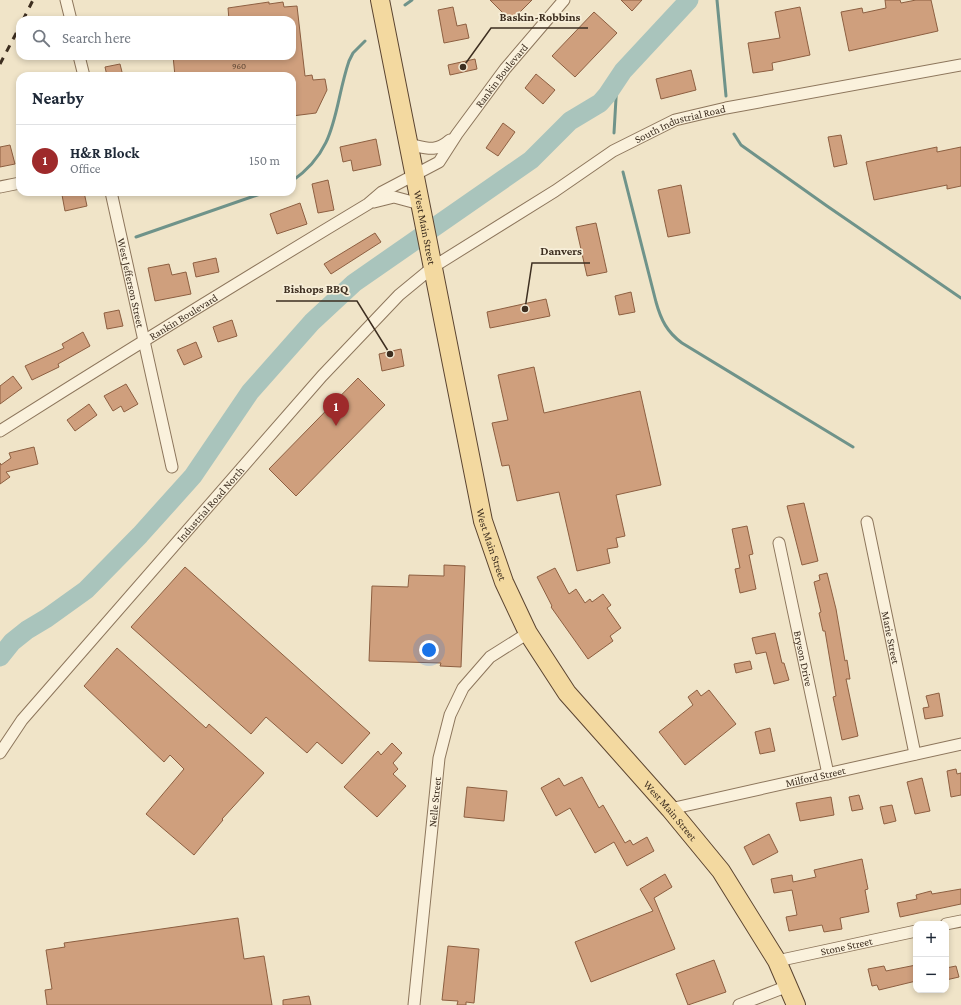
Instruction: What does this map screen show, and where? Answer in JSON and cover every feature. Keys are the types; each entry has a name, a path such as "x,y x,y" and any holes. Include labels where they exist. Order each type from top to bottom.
{"main road":[{"name":"West Main Street","path":"380,0 483,521 504,582 528,633 567,693 670,810 721,871 777,961 796,1005"}],"street":[{"path":"66,0 70,16"},
{"name":"Rankin Boulevard","path":"0,431 144,343 184,316 368,204 382,192 439,162 457,134 506,69 564,0"},
{"path":"80,60 83,72"},
{"name":"South Industrial Road","path":"434,267 542,199 613,151 675,120 726,108 961,65"},
{"name":"Rankin Boulevard","path":"408,144 436,149 443,146 457,134"},
{"path":"0,187 16,184"},
{"name":"West Jefferson Street","path":"112,196 172,467"},
{"name":"Rankin Boulevard","path":"368,204 394,197 422,211"},
{"name":"Industrial Road North","path":"0,753 22,720 322,376 399,295 434,267"},
{"name":"Marie Street","path":"867,522 915,754"},
{"name":"Bryson Drive","path":"779,543 828,774"},
{"name":"Nelle Street","path":"414,1005 439,758 450,715 462,688 490,657 528,633"},
{"name":"Milford Street","path":"670,810 961,744"},
{"path":"949,923 961,921"},
{"name":"Stone Street","path":"777,961 913,932"},
{"path":"739,1005 788,986"}],"building":[{"path":"490,0 532,0 511,21"},
{"path":"621,0 642,0 632,11"},
{"path":"885,0 900,0 901,3 916,0 931,0 938,31 849,51 841,12 862,8 863,13 886,8"},
{"path":"269,2 269,4 283,2 284,7 297,6 305,76 312,75 313,80 325,79 327,90 316,113 296,116 296,72 175,72 173,60 296,60 296,16 229,16 228,8"},
{"path":"453,7 457,26 466,24 469,38 444,43 438,10"},
{"path":"800,7 810,55 772,63 773,70 753,73 748,43 780,38 775,12"},
{"path":"594,12 617,33 575,77 552,56"},
{"path":"475,59 477,69 450,75 448,65"},
{"path":"120,64 122,72 106,72 105,67"},
{"path":"691,70 696,90 661,99 656,79"},
{"path":"536,74 555,90 543,104 525,88"},
{"path":"503,123 515,132 498,156 486,148"},
{"path":"841,135 847,164 834,167 828,137"},
{"path":"376,139 381,165 353,171 351,160 343,162 340,147"},
{"path":"10,145 15,164 0,167 0,147"},
{"path":"937,147 937,152 961,147 961,186 947,189 947,185 874,200 866,162"},
{"path":"328,180 334,210 318,213 312,184"},
{"path":"681,185 690,233 668,237 658,190"},
{"path":"62,196 85,196 87,206 65,211"},
{"path":"300,203 307,224 277,234 270,214"},
{"path":"596,223 607,272 587,276 576,227"},
{"path":"375,233 381,242 331,274 324,264"},
{"path":"216,258 219,272 196,277 193,263"},
{"path":"169,264 172,275 186,272 191,294 155,301 148,268"},
{"path":"631,292 635,312 619,315 615,296"},
{"path":"546,299 550,316 490,328 487,312"},
{"path":"119,310 123,326 107,329 104,313"},
{"path":"232,320 237,336 218,342 213,327"},
{"path":"83,332 90,346 58,364 59,367 32,380 25,366 64,348 62,344"},
{"path":"196,342 202,357 184,365 177,350"},
{"path":"401,349 404,366 382,371 379,354"},
{"path":"534,367 544,413 640,391 661,485 616,495 625,536 616,538 618,547 607,549 610,563 577,571 559,492 517,501 509,465 502,466 492,423 508,420 498,375"},
{"path":"13,376 22,388 0,404 0,386"},
{"path":"358,378 385,405 296,496 269,469"},
{"path":"126,384 138,404 124,412 121,406 113,411 104,396"},
{"path":"89,404 97,415 75,431 67,420"},
{"path":"34,447 38,464 6,472 10,477 0,484 0,463 1,465 11,458 9,453"},
{"path":"804,503 818,561 802,565 787,506"},
{"path":"747,526 753,554 749,555 756,589 740,593 735,569 740,568 732,529"},
{"path":"444,565 465,566 461,667 440,666 441,663 369,661 372,586 408,587 409,575 444,576"},
{"path":"185,567 370,733 342,764 317,742 307,753 266,717 251,734 131,627"},
{"path":"555,568 569,594 576,589 585,603 590,599 592,602 603,594 611,605 607,608 621,628 610,636 613,641 588,659 551,607 552,606 537,577"},
{"path":"827,573 836,609 845,661 847,660 850,679 846,679 858,736 842,740 833,697 836,696 825,631 823,631 819,613 821,612 814,582 820,580 819,575"},
{"path":"775,633 782,663 784,663 789,680 774,684 766,652 756,654 752,638"},
{"path":"117,648 206,728 209,724 264,773 222,819 223,820 194,855 146,814 184,769 170,755 164,762 84,686"},
{"path":"750,661 752,669 736,673 734,664"},
{"path":"697,690 701,696 709,690 736,724 685,765 659,732 693,705 688,697"},
{"path":"939,693 943,716 925,719 923,708 929,707 926,696"},
{"path":"770,728 775,751 760,754 755,732"},
{"path":"392,743 402,753 393,763 398,769 393,774 406,786 377,817 344,787 378,751 381,755"},
{"path":"956,769 957,774 961,773 961,795 951,797 947,771"},
{"path":"582,777 599,808 603,805 625,843 630,840 633,845 647,837 654,851 627,866 614,842 595,853 570,808 556,816 541,788 559,778 564,786"},
{"path":"922,778 930,811 915,814 907,782"},
{"path":"467,787 507,791 504,821 464,817"},
{"path":"859,795 863,809 852,811 849,797"},
{"path":"831,797 834,815 800,821 796,803"},
{"path":"892,805 896,821 884,824 880,807"},
{"path":"769,834 778,852 753,865 744,847"},
{"path":"862,859 868,889 865,890 869,912 840,918 842,929 824,932 822,925 789,931 786,917 797,915 792,890 774,893 771,879 792,875 793,882 816,877 814,870"},
{"path":"665,874 672,887 654,898 675,949 591,982 575,942 653,911 640,889"},
{"path":"961,889 961,904 900,917 897,903 917,899 916,895 931,891 932,894"},
{"path":"238,918 244,959 264,956 272,1005 47,1005 45,990 52,989 46,950 65,947 64,943"},
{"path":"448,946 479,949 474,1003 466,1002 466,1005 457,1005 458,1001 442,1000"},
{"path":"714,960 726,992 688,1005 676,974"},
{"path":"884,966 886,971 913,966 913,982 879,990 877,985 872,986 868,969"},
{"path":"956,966 959,977 949,979 949,967"},
{"path":"309,996 311,1005 283,1005 283,1000"}],"waterway":[{"path":"405,5 412,0"},
{"path":"0,657 12,642 27,630 47,618 86,590 140,535 193,476 250,392 312,322 354,283 531,160 570,121 600,103 623,71 689,0"},
{"path":"717,0 726,96"},
{"path":"296,178 307,169 318,155 326,141 332,127 349,61 353,53 365,41"},
{"path":"614,133 617,81"},
{"path":"734,134 741,145 961,298"},
{"path":"623,172 656,302 662,320 668,330 682,343 853,447"},
{"path":"136,237 254,196"}],"railway":[{"path":"25,16 33,0"},
{"path":"0,64 16,34"}],"place":[{"name":"Baskin-Robbins","path":"463,67"},
{"name":"Danvers","path":"525,309"},
{"name":"Bishops BBQ","path":"390,354"},
{"name":"H&R Block","path":"336,426"}]}
